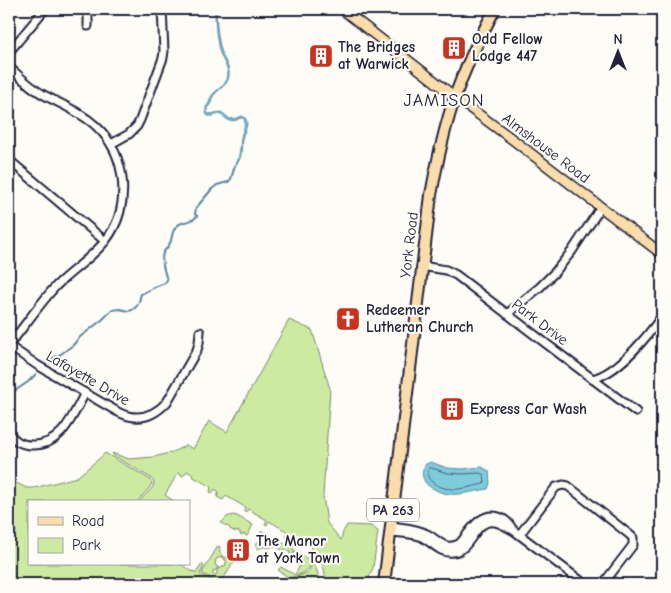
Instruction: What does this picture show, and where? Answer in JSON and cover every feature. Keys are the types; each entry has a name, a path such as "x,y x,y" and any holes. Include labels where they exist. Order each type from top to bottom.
{"highway":[{"name":"York Road","path":"384,584 431,194 438,159 455,97 474,48 495,9"}],"main road":[{"name":"Almshouse Road","path":"342,9 662,254"}],"street":[{"path":"9,52 45,9"},
{"path":"86,9 88,26"},
{"path":"111,144 132,132 140,120 163,58 162,9"},
{"path":"9,67 42,94 87,118 100,130 111,144 119,161 123,196 117,221 106,241 55,288 9,346"},
{"path":"9,160 106,241"},
{"path":"507,314 540,287 560,267 601,207"},
{"name":"Park Drive","path":"421,266 450,271 636,412"},
{"path":"592,378 603,375 626,357 662,316"},
{"name":"Lafayette Drive","path":"9,346 85,393 125,416 133,418 151,414 167,402 197,350 200,332"},
{"path":"9,433 17,442 26,445 39,445 51,441 63,432 85,393"},
{"path":"517,532 556,487 568,486 633,538 633,545 603,584"},
{"path":"391,529 408,528 426,533 445,545 456,546 481,519 489,516 498,517 511,525 517,532 585,584"}],"green space":[{"path":"289,320 312,330 330,389 323,496 327,523 341,540 347,525 371,526 378,531 373,568 369,577 370,584 325,584 324,569 320,561 310,550 311,546 291,534 288,538 286,537 288,532 269,521 267,525 265,524 267,520 248,509 244,512 245,507 226,496 223,500 217,497 219,492 215,489 212,493 210,492 211,487 187,471 183,476 178,473 165,495 172,500 141,500 153,487 154,482 151,478 112,453 129,459 154,457 173,452 186,445 193,449 209,421 227,432"},
{"path":"105,453 149,479 152,483 150,487 139,500 28,500 28,566 183,566 196,573 202,564 204,566 200,574 217,584 9,584 9,484 12,481 27,488 34,488 77,477"},
{"path":"233,515 253,525 247,536 240,535 241,533 235,532 221,523 227,517"},
{"path":"262,531 295,550 292,555 285,549 284,551 275,546 257,549 256,544 261,538 258,536"},
{"path":"218,546 223,556 216,559 215,565 218,567 213,571 213,575 217,574 219,567 221,569 225,566 225,557 230,558 234,555 237,557 220,584 202,573"},
{"path":"296,551 309,560 310,566 304,572 289,578 278,570 281,567 295,575 302,561 293,556"},
{"path":"310,560 317,571 318,584 293,584 290,580 308,572 312,565"}],"water":[{"path":"215,9 219,43 229,69 229,75 226,83 212,99 207,112 209,114 221,112 230,119 243,116 246,120 247,125 242,139 241,155 237,163 244,118 229,121 220,114 208,116 206,113 206,107 212,95 225,83 228,75 218,43"},
{"path":"431,462 447,468 482,467 489,471 490,483 488,489 454,494 440,492 429,486 424,479 423,470 426,464"}],"waterway":[{"path":"47,361 73,345 112,310 132,310 139,302 141,294 165,283 167,280 162,256 170,243 175,228 179,224 190,221 197,216 195,214 196,208 212,189 231,179 238,161"},
{"path":"9,388 14,391 16,390 36,374"}],"place":[{"name":"Odd Fellow Lodge 447","path":"454,48"},
{"name":"The Bridges at Warwick","path":"321,56"},
{"name":"Redeemer Lutheran Church","path":"348,319"},
{"name":"Express Car Wash","path":"452,409"},
{"name":"The Manor at York Town","path":"238,550"}],"district":[{"name":"JAMISON","path":"444,100"}]}
